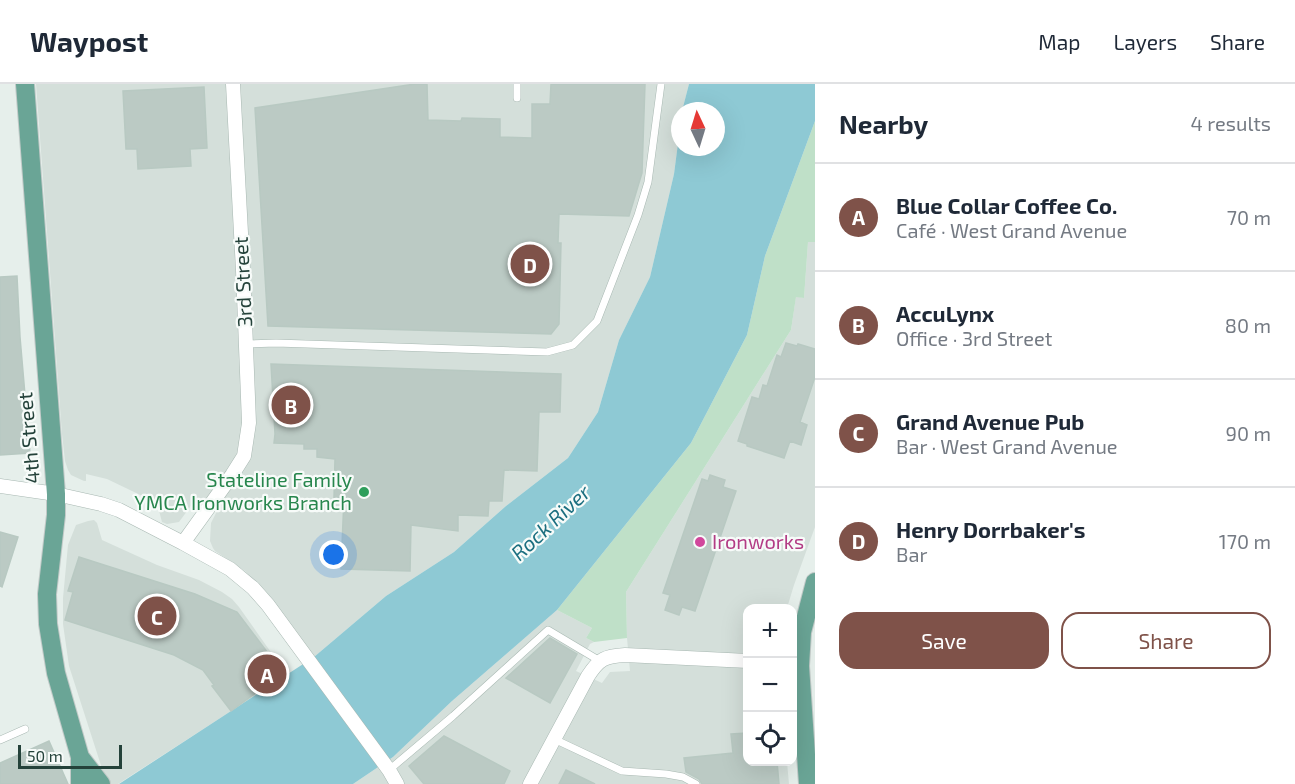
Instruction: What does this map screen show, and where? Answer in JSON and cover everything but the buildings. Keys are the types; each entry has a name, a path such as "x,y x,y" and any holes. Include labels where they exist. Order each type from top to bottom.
{"main road":[{"name":"4th Street","path":"25,84 56,494 56,515 47,594 48,630 56,673 80,757 80,784"},
{"path":"808,784 802,632 815,582"},
{"path":"80,757 101,783"}],"street":[{"name":"3rd Street","path":"183,543 244,456 249,423 233,84"},
{"path":"0,486 56,494 119,510 230,569 253,588 268,605 397,784"},
{"path":"530,784 588,676 605,657 625,655 743,661"}],"lane":[{"path":"516,98 517,84"},
{"path":"246,344 288,343 548,352 573,345 597,321 638,215 648,182 661,84"},
{"path":"389,770 548,630 600,661"},
{"path":"0,740 25,729"},
{"path":"554,739 622,771 666,774 683,777 696,784"}],"shaded area":[{"path":"36,84 689,84 684,102 671,102 671,156 676,156 650,277 619,340 598,412 568,458 506,506 454,552 386,596 314,657 245,571 213,548 210,541 211,523 217,511 196,499 179,522 167,524 162,522 157,503 107,479 86,474 86,481 84,481 71,475 65,461"},
{"path":"808,242 815,242 815,527 788,604 743,604 743,766 787,766 789,784 353,784 393,757 452,701 557,610 592,628 586,638 594,642 590,644 576,671 602,683 610,672 630,671 626,592 791,330 796,296 804,298"},
{"path":"94,520 102,540 157,565 199,580 232,599 287,675 118,784 107,784 69,666 63,624 68,545 76,525"}],"green space":[{"path":"815,121 815,242 808,242 804,298 796,297 791,330 626,592 627,638 594,642 586,638 592,628 557,610 691,443 747,335 765,256"}],"water":[{"name":"Rock River","path":"689,84 815,84 815,121 765,256 747,335 691,443 557,610 452,701 393,757 353,784 119,784 314,657 386,596 454,552 506,506 568,458 598,412 619,340 650,277 676,156 725,156 725,102 684,102"}],"place":[{"name":"Henry Dorrbaker's","path":"530,264"},
{"name":"AccuLynx","path":"291,405"},
{"name":"Stateline Family YMCA Ironworks Branch","path":"364,492"},
{"name":"Ironworks","path":"700,542"},
{"name":"Grand Avenue Pub","path":"157,616"},
{"name":"Blue Collar Coffee Co.","path":"267,674"}]}
